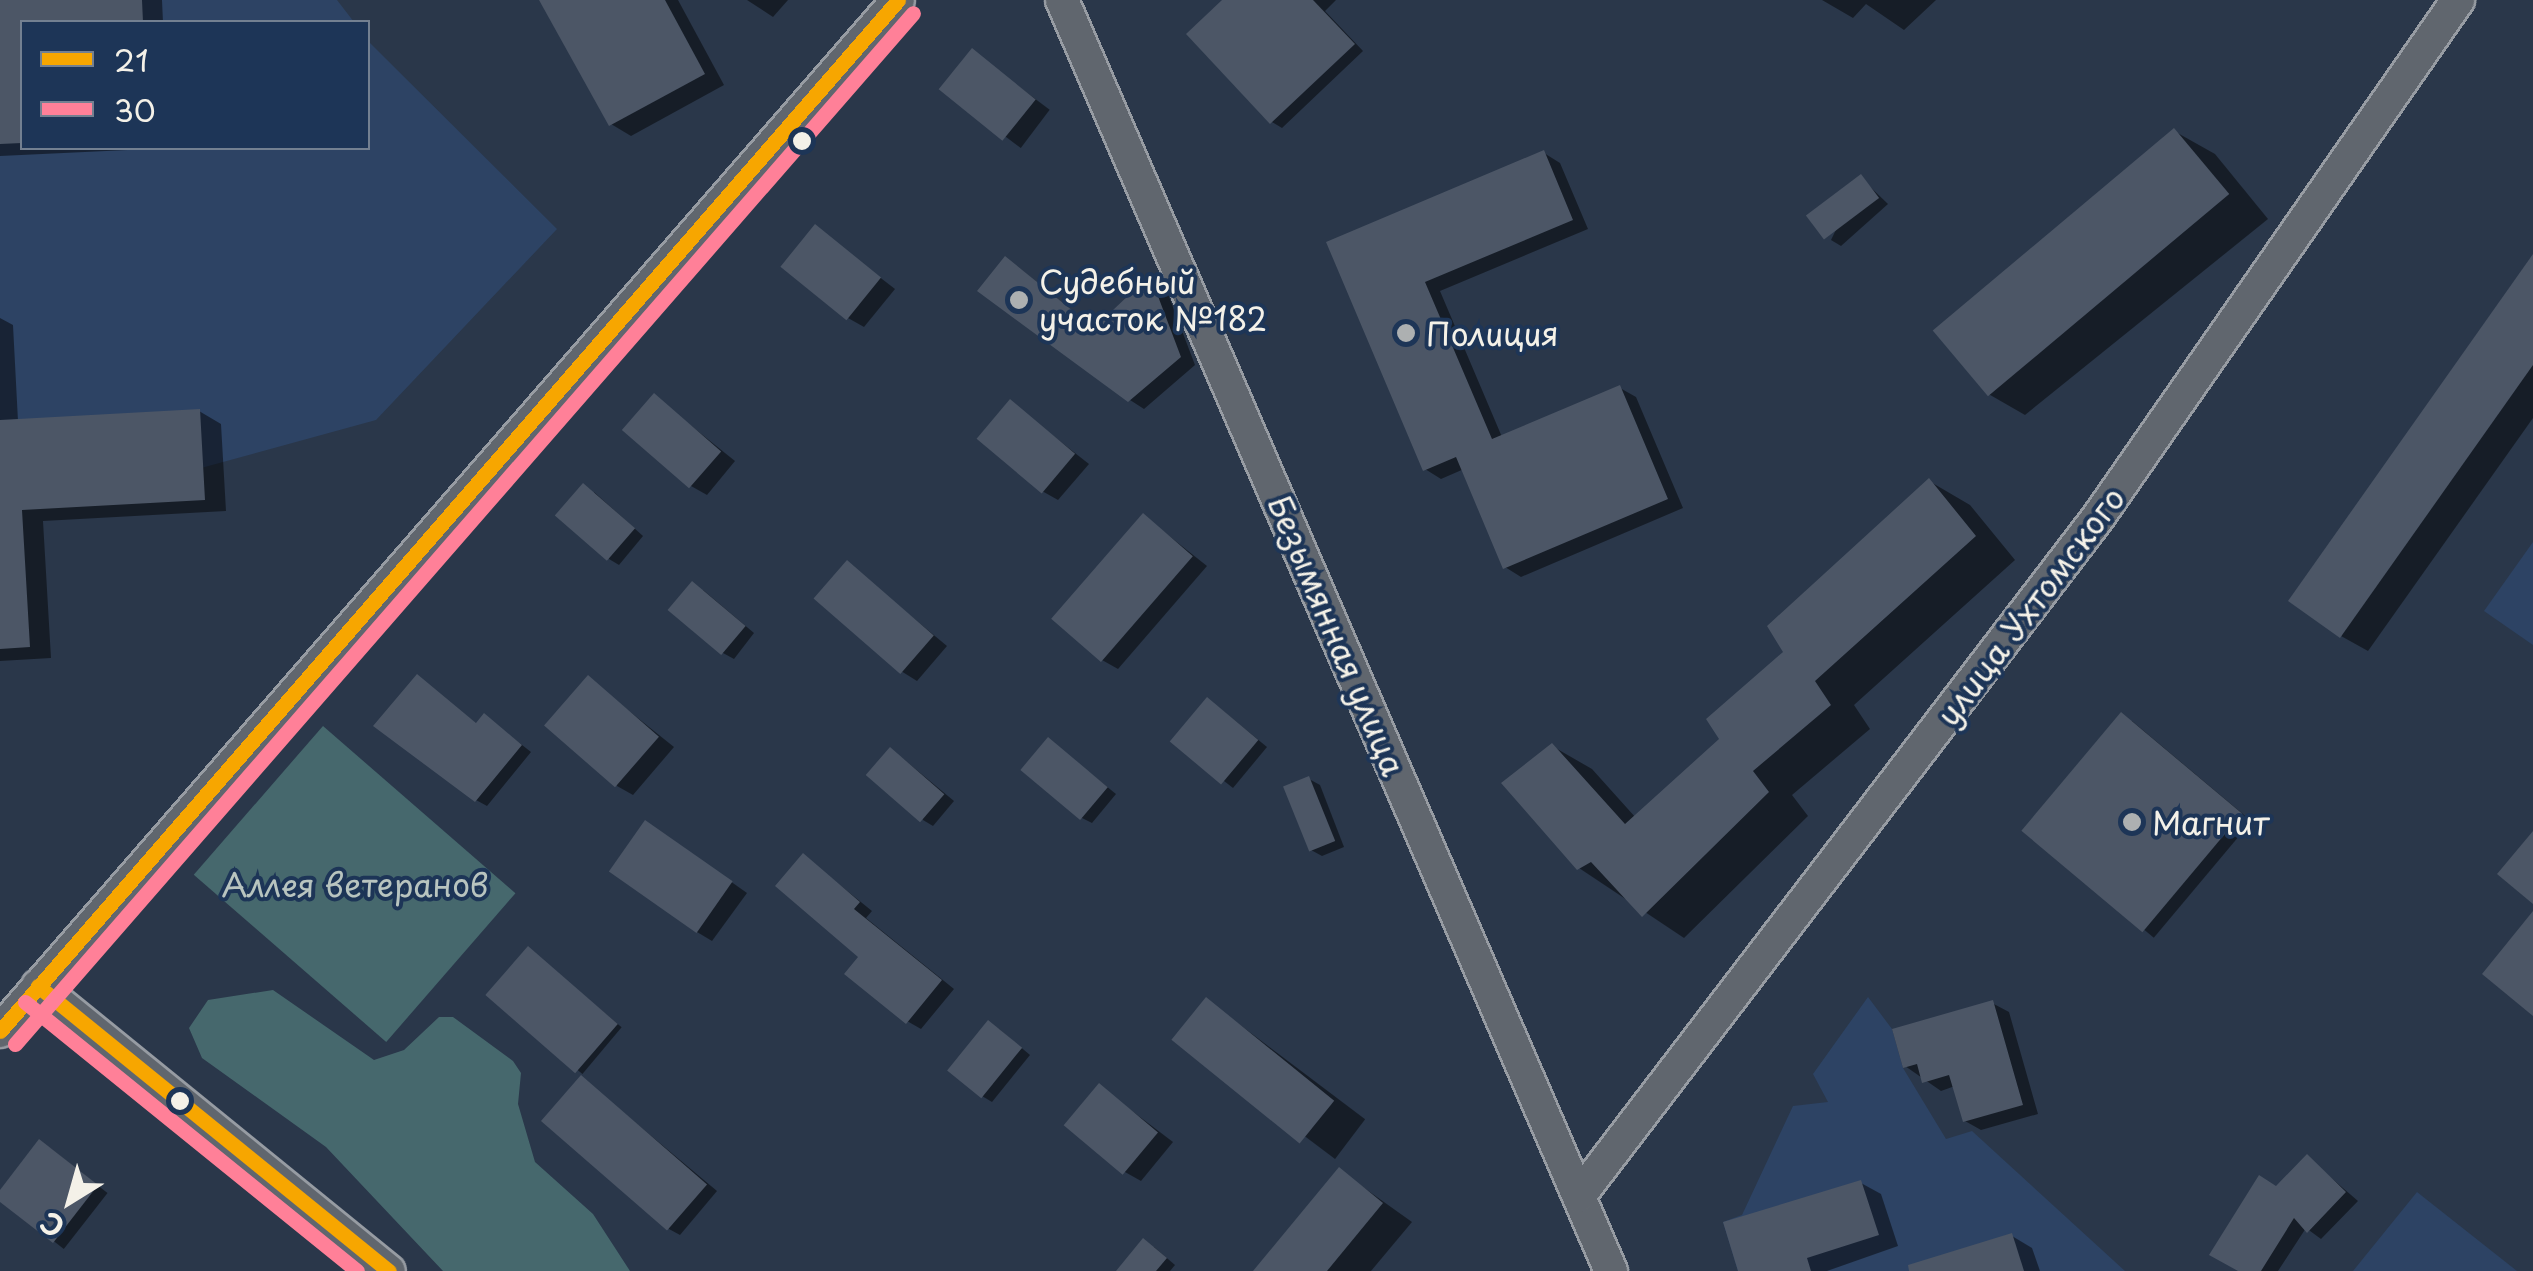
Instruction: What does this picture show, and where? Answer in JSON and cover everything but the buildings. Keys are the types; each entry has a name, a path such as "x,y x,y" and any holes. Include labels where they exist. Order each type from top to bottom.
{"street":[{"path":"0,1031 898,0"},
{"name":"Безымянная улица","path":"1062,0 1611,1271"},
{"name":"улица Ухтомского","path":"1579,1196 2087,532 2458,0"},
{"path":"38,986 390,1271"}],"shaded area":[{"path":"0,0 337,0 352,20 20,20 20,150 370,150 370,43 557,229 376,420 190,471 0,422"},
{"path":"2533,542 2533,645 2484,611"},
{"path":"1868,997 1892,1029 1903,1068 1946,1139 1972,1131 2125,1271 1738,1271 1723,1222 1742,1215 1793,1106 1828,1102 1813,1074"},
{"path":"2417,1192 2517,1271 2353,1271"}],"green space":[{"name":"Аллея ветеранов","path":"323,726 515,893 386,1042 194,875"},
{"path":"273,990 374,1060 404,1050 439,1017 453,1017 513,1061 521,1073 518,1104 535,1162 593,1214 630,1271 443,1271 326,1147 202,1058 189,1028 208,1000"}],"transit line":[{"name":"21","path":"0,1031 898,0"},
{"name":"30","path":"15,1044 913,13"},
{"name":"21","path":"38,986 389,1271"},
{"name":"30","path":"25,1002 357,1271"}],"place":[{"name":"Судебный участок №182","path":"1019,300"},
{"name":"Полиция","path":"1406,333"},
{"name":"Магнит","path":"2132,822"}]}
